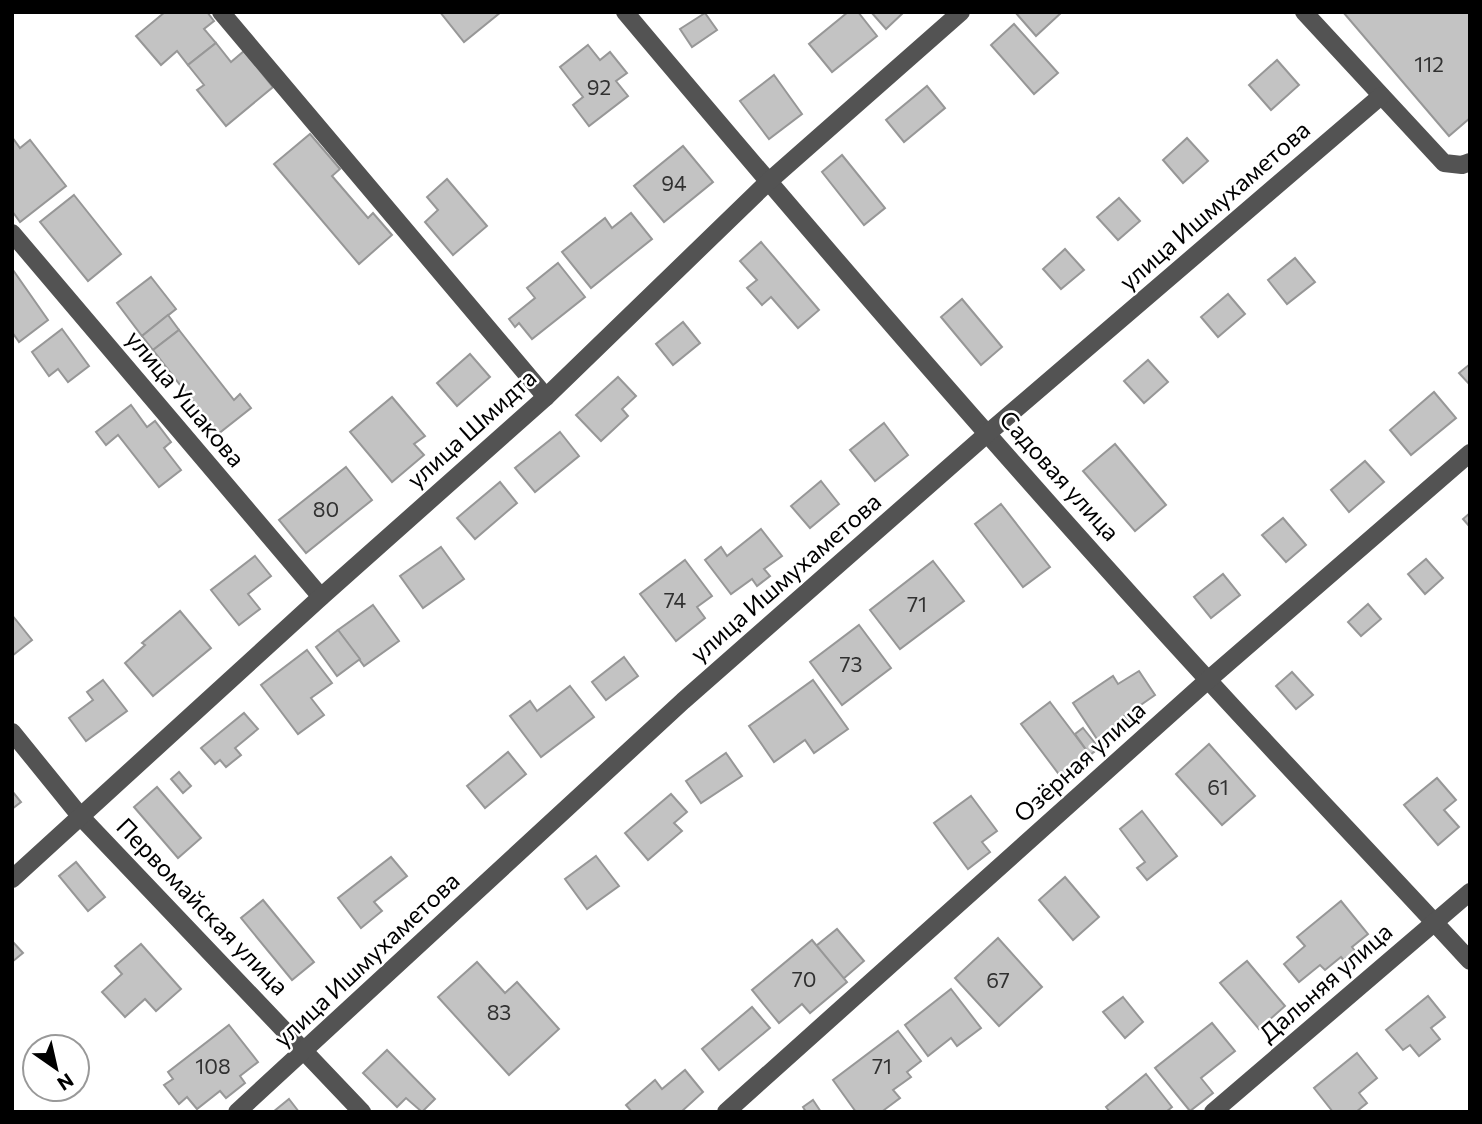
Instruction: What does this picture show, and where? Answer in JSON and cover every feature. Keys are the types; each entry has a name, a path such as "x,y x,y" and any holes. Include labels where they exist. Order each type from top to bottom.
{"street":[{"path":"221,12 546,397"},
{"name":"Садовая улица","path":"625,12 768,182 988,433 1208,680 1470,961"},
{"name":"улица Шмидта","path":"12,879 321,597 546,397 768,182 961,12"},
{"path":"1304,12 1444,163 1462,165 1470,162"},
{"name":"улица Ишмухаметова","path":"237,1112 684,701 988,433 1381,96"},
{"name":"улица Ушакова","path":"12,233 321,597"},
{"name":"Озёрная улица","path":"726,1112 1208,680 1470,453"},
{"name":"Первомайская улица","path":"12,732 81,817 306,1050 362,1112"},
{"name":"Дальняя улица","path":"1213,1112 1470,892"}],"building":[{"path":"165,12 207,12 214,21 204,29 216,43 188,65 177,51 161,65 136,36"},
{"path":"440,12 501,12 464,42"},
{"path":"848,12 858,12 877,36 832,72 809,44"},
{"path":"871,12 904,12 886,29"},
{"path":"1015,12 1062,12 1036,36"},
{"path":"1343,12 1470,12 1470,118 1449,136"},
{"path":"705,13 717,30 692,47 680,29"},
{"path":"1014,24 1058,73 1034,94 991,45"},
{"path":"216,43 231,62 244,51 273,87 226,126 197,90 204,85 188,65"},
{"path":"588,45 600,60 610,52 627,73 616,81 628,96 589,126 573,105 583,97 560,67"},
{"path":"1277,60 1299,85 1271,110 1249,85"},
{"path":"774,75 802,114 769,139 740,101"},
{"path":"927,86 945,108 904,142 886,120"},
{"path":"310,134 340,169 332,176 368,218 373,213 392,235 359,264 274,164"},
{"path":"12,137 20,148 30,140 66,186 20,222 12,211"},
{"path":"1187,138 1208,161 1183,183 1163,160"},
{"path":"683,146 713,182 664,222 634,186"},
{"path":"842,155 885,208 864,225 822,172"},
{"path":"447,179 487,226 453,255 425,222 438,210 427,197"},
{"path":"74,195 121,254 88,281 40,222"},
{"path":"1119,198 1140,221 1118,240 1097,217"},
{"path":"631,213 652,239 591,288 562,252 605,218 612,228"},
{"path":"761,242 819,310 798,328 771,297 762,305 747,288 757,280 740,261"},
{"path":"1065,249 1084,270 1061,289 1043,269"},
{"path":"1295,258 1315,282 1287,304 1268,280"},
{"path":"558,263 585,297 532,339 519,323 515,327 509,319 535,298 527,288"},
{"path":"13,270 48,320 19,342 12,332"},
{"path":"151,277 176,309 142,336 117,303"},
{"path":"1228,294 1245,314 1218,337 1201,317"},
{"path":"962,299 1002,347 981,365 941,317"},
{"path":"168,315 179,330 153,350 142,336"},
{"path":"683,322 700,343 673,365 656,344"},
{"path":"62,329 89,366 68,382 58,369 49,376 32,352"},
{"path":"179,330 234,400 240,394 251,408 218,434 153,350"},
{"path":"470,354 490,377 457,406 437,383"},
{"path":"1148,360 1168,382 1144,403 1124,381"},
{"path":"1470,364 1470,385 1459,373"},
{"path":"618,377 636,396 622,409 628,416 601,441 576,415"},
{"path":"1434,392 1456,418 1411,455 1390,430"},
{"path":"392,397 425,436 414,444 424,455 392,482 350,432"},
{"path":"131,405 147,427 155,421 171,442 164,448 181,470 159,487 118,435 106,445 96,432"},
{"path":"884,423 908,455 875,481 850,450"},
{"path":"560,432 579,456 535,492 515,468"},
{"path":"1115,444 1166,505 1135,531 1083,471"},
{"path":"1365,461 1384,482 1349,512 1331,490"},
{"path":"346,467 372,500 306,553 279,520"},
{"path":"821,481 839,504 810,528 791,506"},
{"path":"500,482 517,503 475,539 457,518"},
{"path":"1001,504 1050,567 1023,587 975,524"},
{"path":"1470,513 1470,527 1463,519"},
{"path":"1283,518 1306,545 1286,562 1262,535"},
{"path":"761,529 782,556 764,569 770,576 757,586 752,579 731,594 705,560 721,547 727,556"},
{"path":"441,547 464,579 423,608 400,576"},
{"path":"255,556 271,576 248,594 260,609 239,625 211,590"},
{"path":"1426,559 1443,578 1425,594 1408,574"},
{"path":"685,560 712,596 697,607 705,618 676,641 640,594"},
{"path":"933,561 964,601 900,649 870,610"},
{"path":"1223,574 1240,595 1211,618 1194,597"},
{"path":"1368,604 1381,619 1361,636 1348,622"},
{"path":"373,605 399,641 364,666 338,630"},
{"path":"180,611 211,648 153,696 125,663 145,645 142,643"},
{"path":"12,615 32,640 12,656"},
{"path":"859,625 891,668 842,705 810,662"},
{"path":"338,630 360,659 337,676 316,647"},
{"path":"307,650 332,683 311,698 324,715 298,734 261,685"},
{"path":"624,657 638,676 606,700 592,682"},
{"path":"1139,671 1155,695 1135,709 1139,715 1128,722 1124,716 1116,722 1122,731 1101,745 1073,703 1113,676 1118,684"},
{"path":"1292,672 1313,695 1296,709 1276,686"},
{"path":"103,680 127,711 86,741 69,718 93,700 87,692"},
{"path":"813,680 848,729 814,753 805,740 774,762 749,726"},
{"path":"570,686 594,717 541,757 510,716 530,701 537,711"},
{"path":"1050,702 1093,759 1064,781 1021,724"},
{"path":"244,713 258,729 235,748 241,755 226,767 220,760 215,764 201,748"},
{"path":"1083,728 1099,748 1090,755 1075,734"},
{"path":"1209,744 1255,796 1222,825 1176,774"},
{"path":"508,752 526,774 485,808 467,786"},
{"path":"726,753 742,776 701,803 686,781"},
{"path":"179,772 191,786 183,793 171,779"},
{"path":"1437,778 1456,800 1444,810 1459,827 1438,845 1404,805"},
{"path":"157,787 201,838 178,858 134,807"},
{"path":"12,791 21,802 12,809"},
{"path":"671,794 687,812 674,823 682,831 648,860 625,833"},
{"path":"971,796 997,831 982,842 990,852 968,869 934,823"},
{"path":"1142,811 1177,856 1147,880 1137,868 1145,862 1120,829"},
{"path":"596,856 619,886 587,909 565,879"},
{"path":"391,857 407,876 374,902 382,911 361,928 338,898"},
{"path":"76,862 105,897 88,911 59,876"},
{"path":"1065,877 1099,917 1073,940 1039,900"},
{"path":"263,900 314,962 292,980 241,918"},
{"path":"1341,901 1368,934 1352,947 1358,955 1347,964 1341,957 1325,970 1320,965 1299,982 1284,964 1305,946 1297,937"},
{"path":"837,929 864,961 843,979 816,946"},
{"path":"998,938 1042,987 999,1026 955,978"},
{"path":"812,940 847,982 810,1013 802,1004 779,1023 752,990"},
{"path":"12,941 23,953 12,962"},
{"path":"141,944 181,989 156,1011 145,999 125,1017 102,992 122,974 115,966"},
{"path":"1247,961 1285,1006 1259,1029 1220,983"},
{"path":"477,962 505,993 517,982 559,1029 509,1075 438,997"},
{"path":"951,989 981,1028 957,1046 951,1038 928,1056 905,1025"},
{"path":"1428,996 1445,1017 1431,1028 1440,1039 1419,1056 1410,1045 1403,1050 1386,1030"},
{"path":"1123,997 1143,1022 1125,1038 1103,1012"},
{"path":"752,1007 770,1028 719,1070 702,1049"},
{"path":"1212,1023 1235,1051 1201,1078 1213,1093 1190,1111 1155,1068"},
{"path":"229,1025 258,1062 240,1076 245,1083 226,1098 220,1091 197,1109 187,1097 179,1104 164,1085 173,1079 168,1072"},
{"path":"898,1031 921,1061 907,1072 911,1077 893,1090 900,1098 884,1110 886,1112 856,1112 833,1080"},
{"path":"387,1050 435,1099 422,1112 406,1098 397,1107 363,1073"},
{"path":"1357,1053 1377,1078 1359,1093 1367,1103 1356,1112 1333,1112 1314,1088"},
{"path":"685,1070 703,1092 681,1112 632,1112 626,1105 655,1080 662,1089"},
{"path":"1146,1074 1172,1107 1166,1112 1110,1112 1106,1107"},
{"path":"289,1099 299,1112 273,1112"},
{"path":"813,1100 821,1112 806,1112 803,1107"}]}
